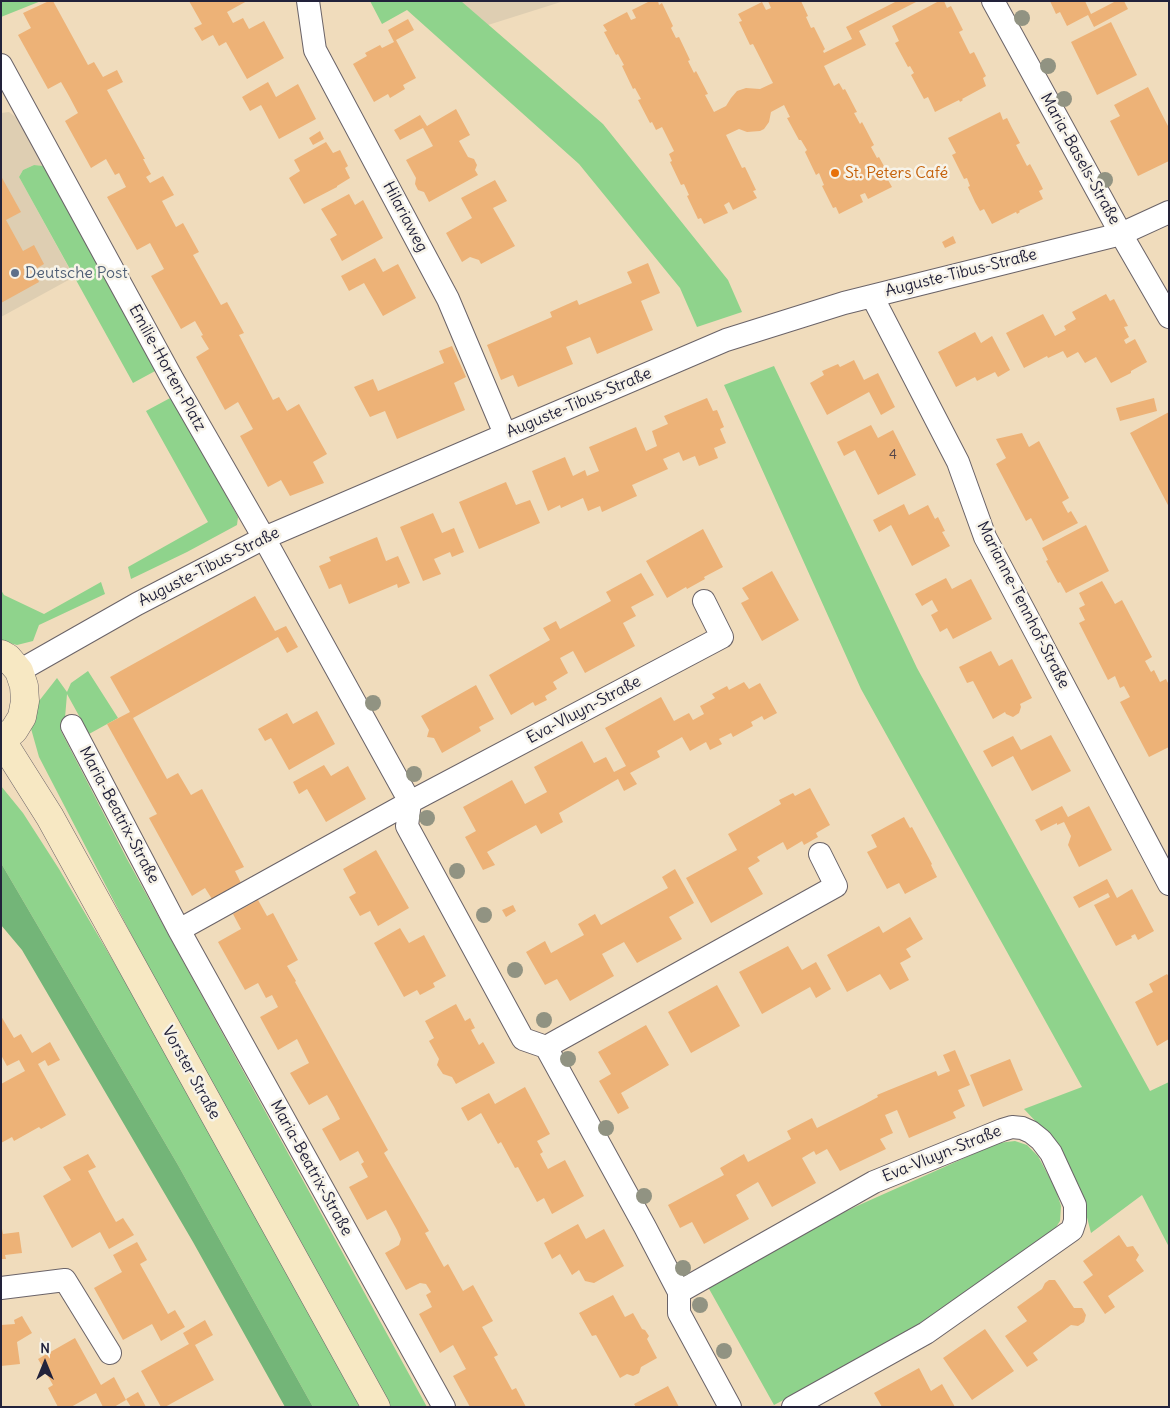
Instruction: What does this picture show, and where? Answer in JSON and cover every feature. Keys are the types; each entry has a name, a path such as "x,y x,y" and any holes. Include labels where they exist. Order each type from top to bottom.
{"main road":[{"name":"Vorster Straße","path":"10,662 24,686 25,702 22,717 14,730 1,741 50,817 376,1407"}],"street":[{"name":"Hilariaweg","path":"308,1 316,50 448,298 505,434"},
{"name":"Maria-Basels-Straße","path":"993,1 1121,234 1169,317"},
{"name":"Emilie-Horten-Platz","path":"1,65 173,380 264,538"},
{"name":"Auguste-Tibus-Straße","path":"10,662 136,604 264,538 726,340 844,303 1121,234 1169,212"},
{"name":"Marianne-Tennhof-Straße","path":"872,296 958,462 985,537 1169,884"},
{"path":"264,538 410,802 407,826 523,1039 546,1047 680,1292 679,1313 730,1407"},
{"name":"Eva-Vluyn-Straße","path":"410,802 722,637 704,601"},
{"name":"Maria-Beatrix-Straße","path":"72,726 179,930 444,1407"},
{"path":"179,930 410,802"},
{"path":"546,1047 836,886 820,854"},
{"name":"Eva-Vluyn-Straße","path":"680,1292 874,1182 1012,1127 1022,1128 1031,1132 1040,1140 1051,1153 1075,1206 1075,1221 1072,1230 926,1333 793,1407"},
{"path":"1,1288 65,1280 110,1353"}],"shaded area":[{"path":"461,1 564,1 488,25"},
{"path":"9,112 17,118 44,166 34,165 23,170 19,177 74,277 1,317 1,113"}],"green space":[{"path":"1,1 41,1 1,17"},
{"path":"370,1 461,1 603,124 728,280 742,312 697,327 680,288 579,164 407,10 382,24"},
{"path":"34,165 44,166 157,370 133,383 19,177 23,170"},
{"path":"774,366 917,668 1150,1091 1169,1082 1169,1247 1142,1195 1091,1233 1079,1186 1056,1143 1024,1109 1082,1087 861,689 724,385"},
{"path":"172,397 238,517 237,525 131,579 128,567 208,522 146,411"},
{"path":"101,582 105,594 39,625 33,641 17,645 1,641 1,590 4,595 44,614"},
{"path":"88,671 118,718 89,734 67,694 65,718 61,731 127,859 427,1407 391,1407 171,1011 39,757 30,725 39,701 57,678 67,692 71,683"},
{"path":"1,786 23,813 59,869 146,1017 362,1407 313,1407 178,1165 1,863"},
{"path":"1,863 178,1165 313,1407 285,1407 193,1242 22,950 1,925"},
{"path":"1015,1141 1027,1145 1038,1156 1056,1190 1061,1206 1060,1221 1053,1232 923,1323 849,1366 774,1405 708,1287 783,1242 857,1206 998,1143"}],"building":[{"path":"53,1 88,65 94,62 103,77 117,70 123,82 107,90 145,159 143,159 151,174 146,177 150,183 163,176 174,195 162,201 176,227 183,223 199,252 193,255 221,305 227,302 244,333 239,335 273,400 279,397 287,411 299,404 327,454 313,462 324,483 290,496 281,480 268,487 240,436 253,429 238,402 225,410 196,357 209,349 201,336 203,335 195,321 181,329 151,276 164,269 150,243 137,250 107,197 126,187 119,173 115,175 106,159 91,168 65,121 78,113 69,96 61,82 48,89 18,35 31,28 23,13"},
{"path":"189,1 247,1 227,12 233,23 243,18 249,29 264,21 284,58 247,79 226,42 219,46 213,35 202,41 194,28 202,24"},
{"path":"650,1 658,1 659,5 662,3 673,26 671,28 676,38 679,37 694,73 696,71 708,94 705,95 714,112 726,106 737,91 746,88 760,89 773,83 753,44 750,45 739,22 742,21 738,14 762,2 766,10 771,8 768,1 801,1 811,28 814,27 825,49 824,53 852,39 846,27 897,1 918,1 859,31 866,45 824,66 834,86 839,83 843,90 845,89 857,112 854,113 860,124 862,122 874,145 871,147 891,179 888,180 892,187 868,199 865,193 860,195 863,202 839,214 836,207 833,208 822,186 824,185 819,173 816,175 805,152 807,150 787,118 790,117 784,105 771,112 769,122 764,129 747,132 739,129 726,135 742,168 745,167 756,190 753,191 757,198 733,210 729,202 724,205 728,213 704,224 701,218 698,219 687,196 689,195 684,184 681,185 670,162 672,161 669,154 674,151 662,127 656,130 652,122 650,123 638,100 641,99 635,88 633,89 622,66 624,65 618,54 616,55 604,32 607,31 603,25 627,12 631,20 636,18 632,10"},
{"path":"939,1 944,1 947,8 951,6 963,30 959,32 970,54 974,52 986,76 983,78 986,86 962,99 960,102 959,100 935,112 928,97 924,99 911,75 914,73 910,66 908,67 895,43 899,41 892,26"},
{"path":"1050,1 1085,1 1091,14 1116,1 1124,1 1128,9 1094,27 1088,15 1067,26 1060,12 1056,14"},
{"path":"408,19 414,30 396,40 416,78 403,85 405,89 390,98 388,94 374,102 353,64 367,56 365,53 380,45 382,48 394,42 388,30"},
{"path":"1111,22 1137,75 1097,95 1071,42"},
{"path":"268,82 276,97 298,84 316,119 279,139 261,105 250,111 242,97"},
{"path":"1148,87 1169,128 1169,161 1138,176 1110,121 1120,116 1114,105"},
{"path":"456,109 470,135 459,141 468,157 474,159 477,165 475,170 478,175 429,202 424,192 418,190 415,184 416,178 406,160 433,146 423,128 400,140 394,130 420,115 427,126"},
{"path":"1000,112 1003,120 1007,118 1020,143 1016,145 1027,166 1030,164 1043,189 1039,191 1043,199 1019,211 1017,214 1016,212 992,224 984,209 980,211 975,202 968,187 970,186 967,178 964,179 952,155 956,153 948,138"},
{"path":"320,131 324,139 313,145 309,138"},
{"path":"326,142 333,153 340,150 348,166 345,168 350,178 304,204 289,178 300,171 294,160"},
{"path":"1,176 21,212 6,220 23,251 34,245 44,264 34,270 39,282 1,303"},
{"path":"495,180 507,201 493,208 515,246 481,264 479,260 470,257 462,262 446,233 472,218 461,198"},
{"path":"349,194 355,205 363,200 383,238 342,261 330,239 337,235 321,209"},
{"path":"953,236 956,243 945,248 942,242"},
{"path":"375,258 383,272 398,264 416,298 383,316 364,283 349,291 341,276"},
{"path":"648,263 660,293 641,301 653,330 597,354 590,337 566,347 573,364 518,387 513,375 501,380 487,345 552,317 550,312 577,300 579,305 632,283 627,272"},
{"path":"1106,294 1110,301 1114,299 1128,326 1124,327 1129,337 1124,340 1126,344 1135,339 1147,362 1111,383 1096,357 1085,363 1078,352 1067,358 1063,351 1048,358 1047,356 1024,368 1006,333 1043,314 1055,336 1066,330 1064,326 1076,319 1072,312"},
{"path":"975,332 981,343 992,336 1010,370 998,377 995,372 977,381 975,377 956,387 938,352"},
{"path":"452,346 466,377 454,383 465,410 397,439 385,411 370,417 354,387 373,379 378,391 444,363 439,351"},
{"path":"854,360 864,380 878,373 895,407 881,415 869,392 827,415 810,383 824,375 822,371 838,364 840,367"},
{"path":"707,398 713,411 717,410 724,427 720,429 726,443 714,448 718,458 699,466 695,456 683,461 679,452 663,459 668,469 632,485 637,496 602,512 600,506 588,511 583,498 561,508 560,505 548,511 532,471 565,457 573,476 585,470 587,476 599,471 589,447 636,427 646,451 657,446 652,431 668,424 664,416"},
{"path":"1154,398 1157,411 1120,421 1116,408"},
{"path":"1169,412 1169,507 1130,433"},
{"path":"871,425 878,438 893,430 916,475 878,495 855,450 844,456 837,442"},
{"path":"1022,433 1029,447 1039,441 1069,498 1062,502 1068,513 1071,511 1078,523 1043,541 1031,518 1026,521 996,464 1006,458 996,439"},
{"path":"506,482 516,505 530,500 540,523 479,549 459,502"},
{"path":"904,504 909,515 928,505 935,519 938,517 945,531 942,532 950,546 912,566 891,525 879,532 873,520"},
{"path":"433,513 442,533 454,528 464,552 452,557 450,552 434,559 441,574 423,581 400,527"},
{"path":"1086,525 1109,571 1066,593 1046,561 1048,560 1042,548"},
{"path":"703,529 723,567 687,589 686,587 667,598 646,561"},
{"path":"377,537 386,561 398,556 410,583 398,588 397,584 349,604 341,584 329,589 319,566 331,561 329,557"},
{"path":"772,571 799,620 762,641 741,603 749,599 742,588"},
{"path":"641,573 654,595 631,607 636,616 623,623 635,646 585,673 573,651 560,658 568,673 553,682 557,689 545,696 547,700 535,706 533,702 511,715 489,675 550,640 543,628 556,621 560,629 611,601 606,592"},
{"path":"946,578 952,589 971,579 992,619 953,639 947,628 940,632 931,615 938,611 932,600 922,606 915,594"},
{"path":"1102,581 1115,604 1122,600 1152,657 1145,661 1151,672 1154,670 1160,682 1166,679 1169,685 1169,747 1149,757 1120,702 1130,697 1124,686 1120,688 1115,676 1108,680 1079,623 1085,620 1079,608 1085,605 1079,593"},
{"path":"255,596 275,631 286,626 298,647 287,653 278,637 133,718 167,779 178,773 191,795 202,789 244,867 235,871 241,883 212,899 205,888 192,896 149,818 157,814 107,724 130,712 110,677"},
{"path":"991,651 999,666 1012,659 1032,698 1020,704 1019,713 1013,717 1005,712 993,719 973,681 967,683 959,667"},
{"path":"744,682 749,689 760,683 777,713 764,720 762,716 751,722 753,726 733,737 731,733 719,739 722,744 710,750 706,742 690,751 682,737 657,751 660,757 630,773 637,784 624,791 618,779 559,813 563,822 541,834 536,825 512,838 487,852 495,865 483,870 465,837 476,831 463,807 512,780 525,804 547,792 534,767 582,741 594,763 606,757 614,772 626,766 605,728 661,697 674,721 689,713 693,720 704,714 700,706 715,698 712,694 727,686 729,690"},
{"path":"476,685 494,719 479,727 481,731 442,753 434,738 427,737 429,730 421,716"},
{"path":"317,711 335,744 289,770 271,738 265,741 258,729 287,713 293,724"},
{"path":"1051,735 1071,771 1032,791 1013,756 992,767 983,751 1013,736 1021,750"},
{"path":"324,765 331,776 348,766 366,799 326,822 307,789 299,794 293,782"},
{"path":"810,788 830,825 816,833 818,837 804,845 802,841 787,850 783,842 757,857 760,861 748,868 763,894 711,923 686,878 737,850 728,834 781,804 779,800 793,793 795,796"},
{"path":"1062,806 1068,817 1089,806 1112,850 1079,867 1068,845 1071,836 1064,822 1057,825 1057,823 1041,831 1035,820"},
{"path":"904,817 910,828 912,827 937,877 905,894 899,883 887,889 867,852 877,847 871,835"},
{"path":"376,850 409,908 378,926 370,911 360,916 349,897 356,893 343,869"},
{"path":"675,869 694,903 669,917 682,939 637,963 624,942 602,954 614,976 570,1001 557,979 545,985 526,952 545,941 551,953 584,935 578,924 595,914 601,925 668,888 662,877"},
{"path":"1107,879 1117,898 1132,889 1154,931 1138,940 1135,934 1131,936 1132,938 1116,946 1094,905 1110,897 1108,893 1079,908 1073,897"},
{"path":"258,900 267,916 273,913 298,960 287,966 388,1150 384,1153 429,1231 425,1233 444,1267 448,1264 463,1291 473,1285 493,1321 482,1327 498,1355 494,1357 512,1390 516,1388 526,1407 470,1407 453,1376 466,1369 453,1345 440,1353 419,1314 432,1307 426,1295 431,1292 426,1284 420,1283 406,1290 385,1253 399,1245 401,1239 386,1210 367,1220 349,1187 368,1177 361,1164 364,1162 358,1151 340,1161 322,1129 340,1119 334,1107 327,1095 309,1105 290,1073 309,1063 297,1039 278,1050 260,1017 278,1007 272,995 266,998 258,983 245,990 218,942 241,929 233,914"},
{"path":"513,905 516,911 506,917 502,910"},
{"path":"910,917 923,939 906,949 911,957 900,963 909,980 890,990 880,974 847,992 827,955 879,926 883,933"},
{"path":"400,928 409,943 424,935 446,976 433,983 435,987 420,995 417,990 404,997 374,943"},
{"path":"788,946 802,970 816,962 831,989 816,998 810,987 762,1014 739,972"},
{"path":"1167,974 1169,977 1169,1039 1157,1046 1135,1002 1153,992 1149,984"},
{"path":"717,985 740,1026 691,1053 668,1012"},
{"path":"456,1004 465,1021 470,1018 475,1028 471,1030 479,1045 483,1042 495,1063 456,1084 452,1077 443,1074 437,1065 439,1059 429,1041 434,1038 425,1021"},
{"path":"1,1016 14,1038 21,1034 32,1053 50,1042 60,1060 48,1066 45,1060 38,1064 66,1115 14,1141 12,1137 1,1143 1,1084 25,1071 19,1060 7,1066 1,1055"},
{"path":"646,1025 669,1065 621,1093 629,1108 618,1114 599,1081 611,1074 598,1052"},
{"path":"955,1050 970,1085 958,1090 965,1106 953,1112 956,1118 909,1138 897,1110 885,1115 893,1133 880,1139 886,1149 840,1171 827,1149 816,1155 814,1151 802,1158 816,1183 772,1207 758,1182 736,1195 749,1219 704,1244 692,1222 680,1228 668,1205 724,1175 720,1168 744,1154 748,1162 791,1139 787,1131 812,1118 817,1128 878,1097 877,1095 936,1071 938,1076 950,1071 943,1055"},
{"path":"1010,1059 1023,1090 983,1107 970,1075"},
{"path":"525,1087 550,1134 537,1141 543,1152 540,1154 548,1169 565,1160 584,1196 552,1214 544,1198 537,1202 518,1167 515,1168 501,1142 498,1144 481,1113 468,1121 461,1108 489,1093 495,1104"},
{"path":"88,1154 96,1167 88,1171 116,1222 123,1218 134,1235 109,1249 100,1232 72,1248 43,1196 71,1180 63,1167"},
{"path":"578,1224 586,1239 604,1229 624,1266 594,1283 585,1281 579,1270 572,1275 560,1254 552,1259 544,1243"},
{"path":"1,1229 3,1234 19,1232 22,1253 5,1255 6,1259 1,1259"},
{"path":"1119,1235 1127,1247 1133,1246 1139,1255 1136,1260 1144,1271 1108,1296 1115,1307 1105,1314 1083,1282 1093,1275 1083,1261"},
{"path":"137,1242 147,1260 140,1264 168,1314 175,1310 185,1327 161,1341 152,1324 123,1340 94,1288 122,1272 113,1255"},
{"path":"1049,1280 1055,1280 1074,1308 1082,1308 1086,1315 1084,1322 1078,1326 1071,1325 1033,1353 1038,1360 1027,1367 1005,1336 1027,1321 1017,1307 1042,1289"},
{"path":"613,1295 625,1317 633,1313 642,1329 645,1330 649,1336 647,1339 657,1358 641,1367 639,1373 633,1376 627,1374 620,1378 596,1335 592,1336 579,1313"},
{"path":"22,1316 32,1333 17,1342 20,1364 1,1366 1,1325 15,1324 14,1320"},
{"path":"205,1320 213,1335 195,1345 214,1380 165,1407 161,1407 141,1371 189,1344 183,1333"},
{"path":"985,1329 1014,1371 972,1400 943,1358"},
{"path":"75,1338 101,1385 114,1377 126,1400 114,1407 103,1407 96,1393 71,1407 58,1407 48,1388 53,1385 38,1359"},
{"path":"919,1368 931,1391 942,1384 955,1407 882,1407 874,1393"},
{"path":"668,1386 679,1407 636,1407 634,1404"},
{"path":"138,1392 146,1407 131,1407 126,1399"}],"place":[{"name":"St. Peters Café","path":"835,173"},
{"name":"Deutsche Post","path":"15,273"}]}
